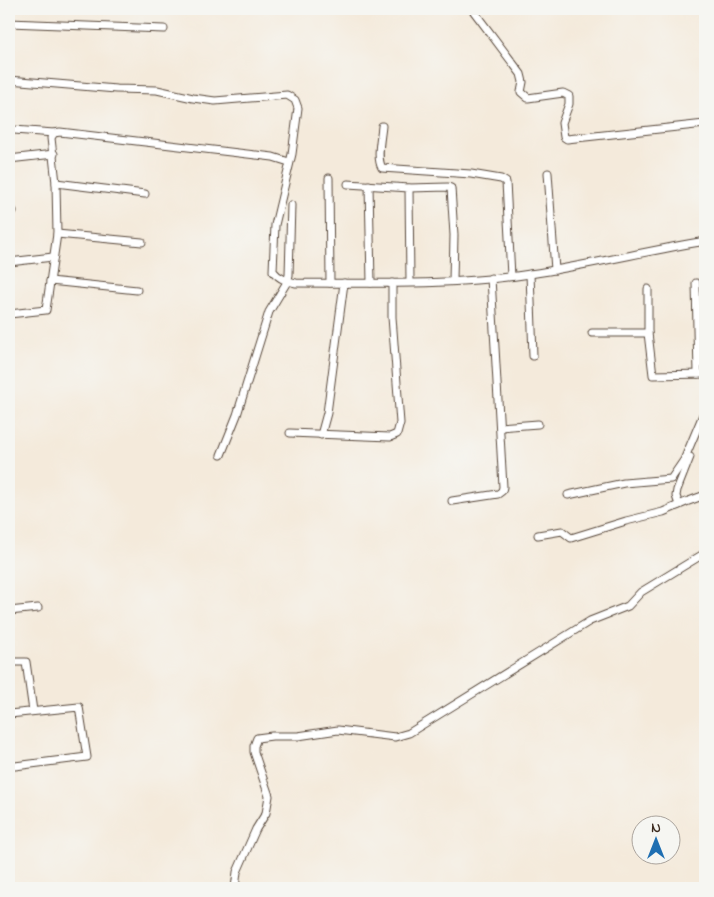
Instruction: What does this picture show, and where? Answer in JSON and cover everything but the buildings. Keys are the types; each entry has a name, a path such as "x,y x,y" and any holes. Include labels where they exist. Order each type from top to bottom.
{"street":[{"path":"472,9 521,74 523,82 521,92 528,98 563,94 569,96 569,104 562,123 566,139 705,124"},
{"path":"9,22 164,29"},
{"path":"9,80 116,89 158,90 215,101 288,95 295,100 298,108 289,162 275,225 273,272 277,277 287,282 296,284 392,283 491,278 555,270 705,241"},
{"path":"382,126 380,166 382,168 471,174 501,179 506,182 511,276"},
{"path":"14,130 60,132 273,157 289,162"},
{"path":"9,314 46,310 57,234 56,183 51,138 54,133"},
{"path":"9,159 54,154"},
{"path":"548,173 555,270"},
{"path":"329,178 330,283"},
{"path":"56,183 146,194"},
{"path":"348,184 409,188 451,188 454,235 453,281"},
{"path":"369,185 370,283"},
{"path":"409,188 410,282"},
{"path":"221,455 237,415 269,312 290,275 291,205"},
{"path":"57,234 142,242"},
{"path":"9,262 53,257"},
{"path":"530,274 533,356"},
{"path":"452,501 502,492 491,278"},
{"path":"50,282 137,290"},
{"path":"321,435 327,413 344,283"},
{"path":"290,433 390,436 397,434 400,423 392,317 392,283"},
{"path":"648,289 648,333 653,375 702,374 696,283"},
{"path":"592,333 648,333"},
{"path":"568,495 624,483 671,479 684,460 705,410"},
{"path":"679,505 676,496 677,490 705,419"},
{"path":"500,428 538,424"},
{"path":"538,535 562,531 571,538 663,512 705,495"},
{"path":"235,888 237,872 256,829 266,813 269,796 254,752 257,738 298,736 338,730 395,737 409,733 590,621 628,606 641,592 705,553"},
{"path":"9,611 38,608"},
{"path":"9,662 26,662 33,711"},
{"path":"9,714 79,707 87,757 15,766"}]}
